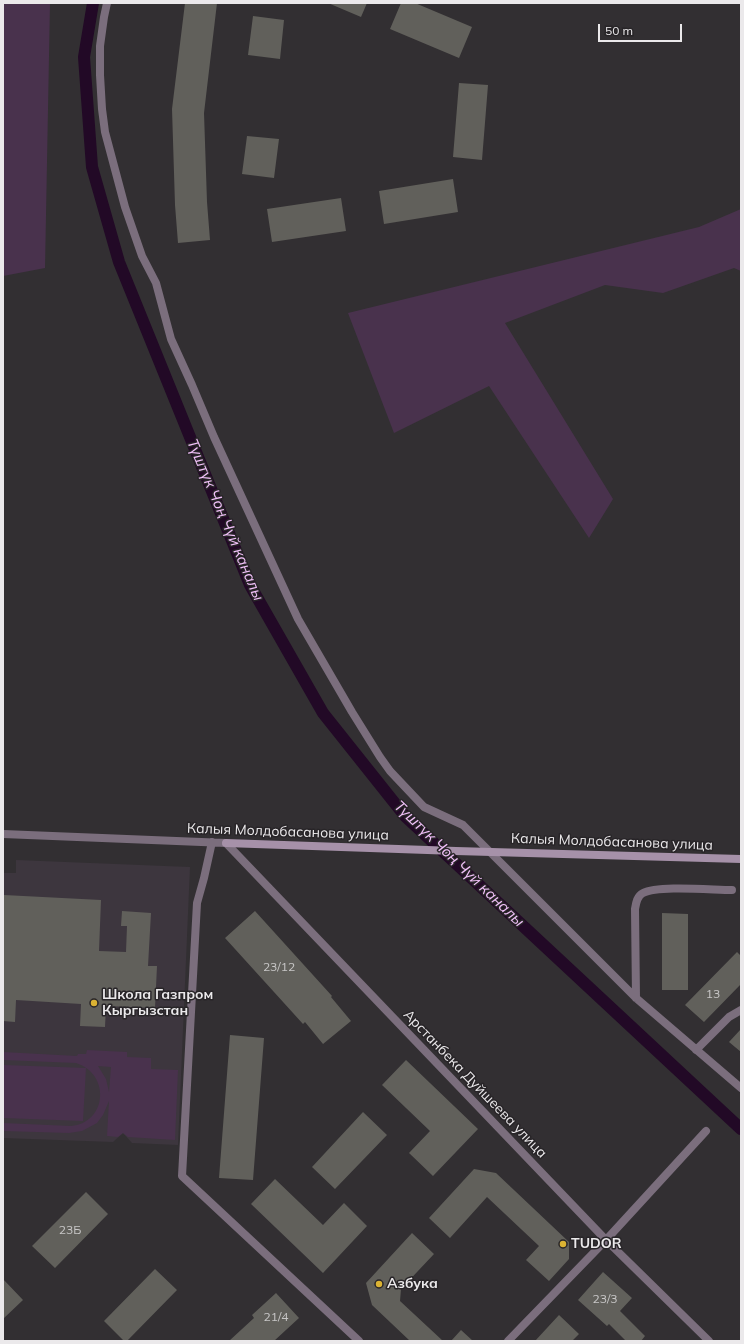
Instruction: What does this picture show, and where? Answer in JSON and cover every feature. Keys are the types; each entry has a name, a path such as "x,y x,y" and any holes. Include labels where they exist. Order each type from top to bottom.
{"street":[{"path":"107,3 100,46 102,109 105,132 124,206 142,256 156,283 171,339 214,437 298,619 352,712 390,771 424,807 463,825 636,998 741,1088"},
{"name":"Калыя Молдобасанова улица","path":"3,834 456,851 741,859"},
{"path":"212,842 197,903 182,1176 358,1341"},
{"name":"Арстанбека Дуйшеева улица","path":"226,843 606,1240 709,1341"},
{"path":"636,998 635,909 639,896 643,893 658,889 732,890"},
{"path":"696,1050 729,1018 741,1010"},
{"path":"508,1341 606,1240 706,1131"}],"shaded area":[{"path":"3,3 50,3 45,268 3,276"},
{"path":"741,209 741,271 734,268 663,293 605,285 505,323 613,499 589,538 489,386 394,433 348,313 699,227"},
{"name":"Школа Газпром Кыргызстан","path":"16,860 190,867 178,1145 132,1143 123,1133 113,1142 3,1138 3,873 16,873"},
{"path":"87,1050 127,1052 127,1057 151,1058 151,1069 178,1070 175,1140 128,1137 123,1133 118,1137 107,1136 109,1101 103,1115 97,1123 82,1131 69,1133 3,1131 3,1123 71,1126 83,1123 92,1116 98,1108 100,1098 99,1087 95,1077 87,1069 76,1063 3,1060 3,1052 77,1056 78,1054 86,1054","holes":["98,1066 111,1067 109,1092 106,1079"]},
{"path":"4,1065 86,1068 83,1121 3,1118"}],"building":[{"path":"185,3 217,3 204,113 207,202 210,240 178,243 175,205 172,109"},
{"path":"328,3 367,3 361,17"},
{"path":"401,3 415,3 472,27 459,58 390,29"},
{"path":"253,16 284,20 280,59 248,55"},
{"path":"459,83 488,85 482,160 453,157"},
{"path":"247,136 279,139 274,178 242,174"},
{"path":"453,179 458,212 384,224 379,191"},
{"path":"341,198 346,231 272,242 267,209"},
{"path":"4,895 101,900 99,951 126,952 127,926 121,926 122,911 151,913 148,966 157,966 155,1008 106,1006 105,1027 80,1026 81,1004 16,1000 15,1022 3,1021"},
{"path":"255,911 332,996 331,997 351,1021 323,1044 305,1022 303,1024 225,938"},
{"path":"662,913 688,914 688,990 662,990"},
{"path":"737,952 741,956 741,984 704,1022 685,1005"},
{"path":"741,1029 741,1052 729,1042"},
{"path":"230,1035 264,1038 253,1180 219,1178"},
{"path":"406,1060 478,1129 433,1176 409,1153 430,1131 382,1085"},
{"path":"363,1112 387,1135 335,1189 312,1167"},
{"path":"474,1169 496,1173 569,1242 569,1259 549,1281 526,1260 539,1246 487,1197 450,1238 429,1218"},
{"path":"275,1179 323,1225 344,1203 367,1226 323,1273 251,1204"},
{"path":"86,1192 108,1214 55,1268 32,1246"},
{"path":"412,1233 434,1254 401,1289 400,1301 443,1341 410,1341 372,1305 366,1283"},
{"path":"155,1269 177,1290 127,1341 124,1341 104,1321"},
{"path":"603,1272 632,1298 620,1311 645,1336 641,1341 626,1341 609,1324 607,1326 578,1300"},
{"path":"3,1279 23,1300 3,1319"},
{"path":"276,1293 299,1318 274,1341 229,1341 254,1318 252,1315"},
{"path":"559,1315 579,1334 572,1341 535,1341"},
{"path":"461,1330 473,1341 451,1341"}],"waterway":[{"name":"Түштүк Чоң Чүй каналы","path":"93,3 84,57 92,167 119,262 250,585 323,713 405,816 741,1129"}],"place":[{"name":"Школа Газпром Кыргызстан","path":"94,1003"},
{"name":"TUDOR","path":"563,1244"},
{"name":"Азбука","path":"379,1284"}]}
